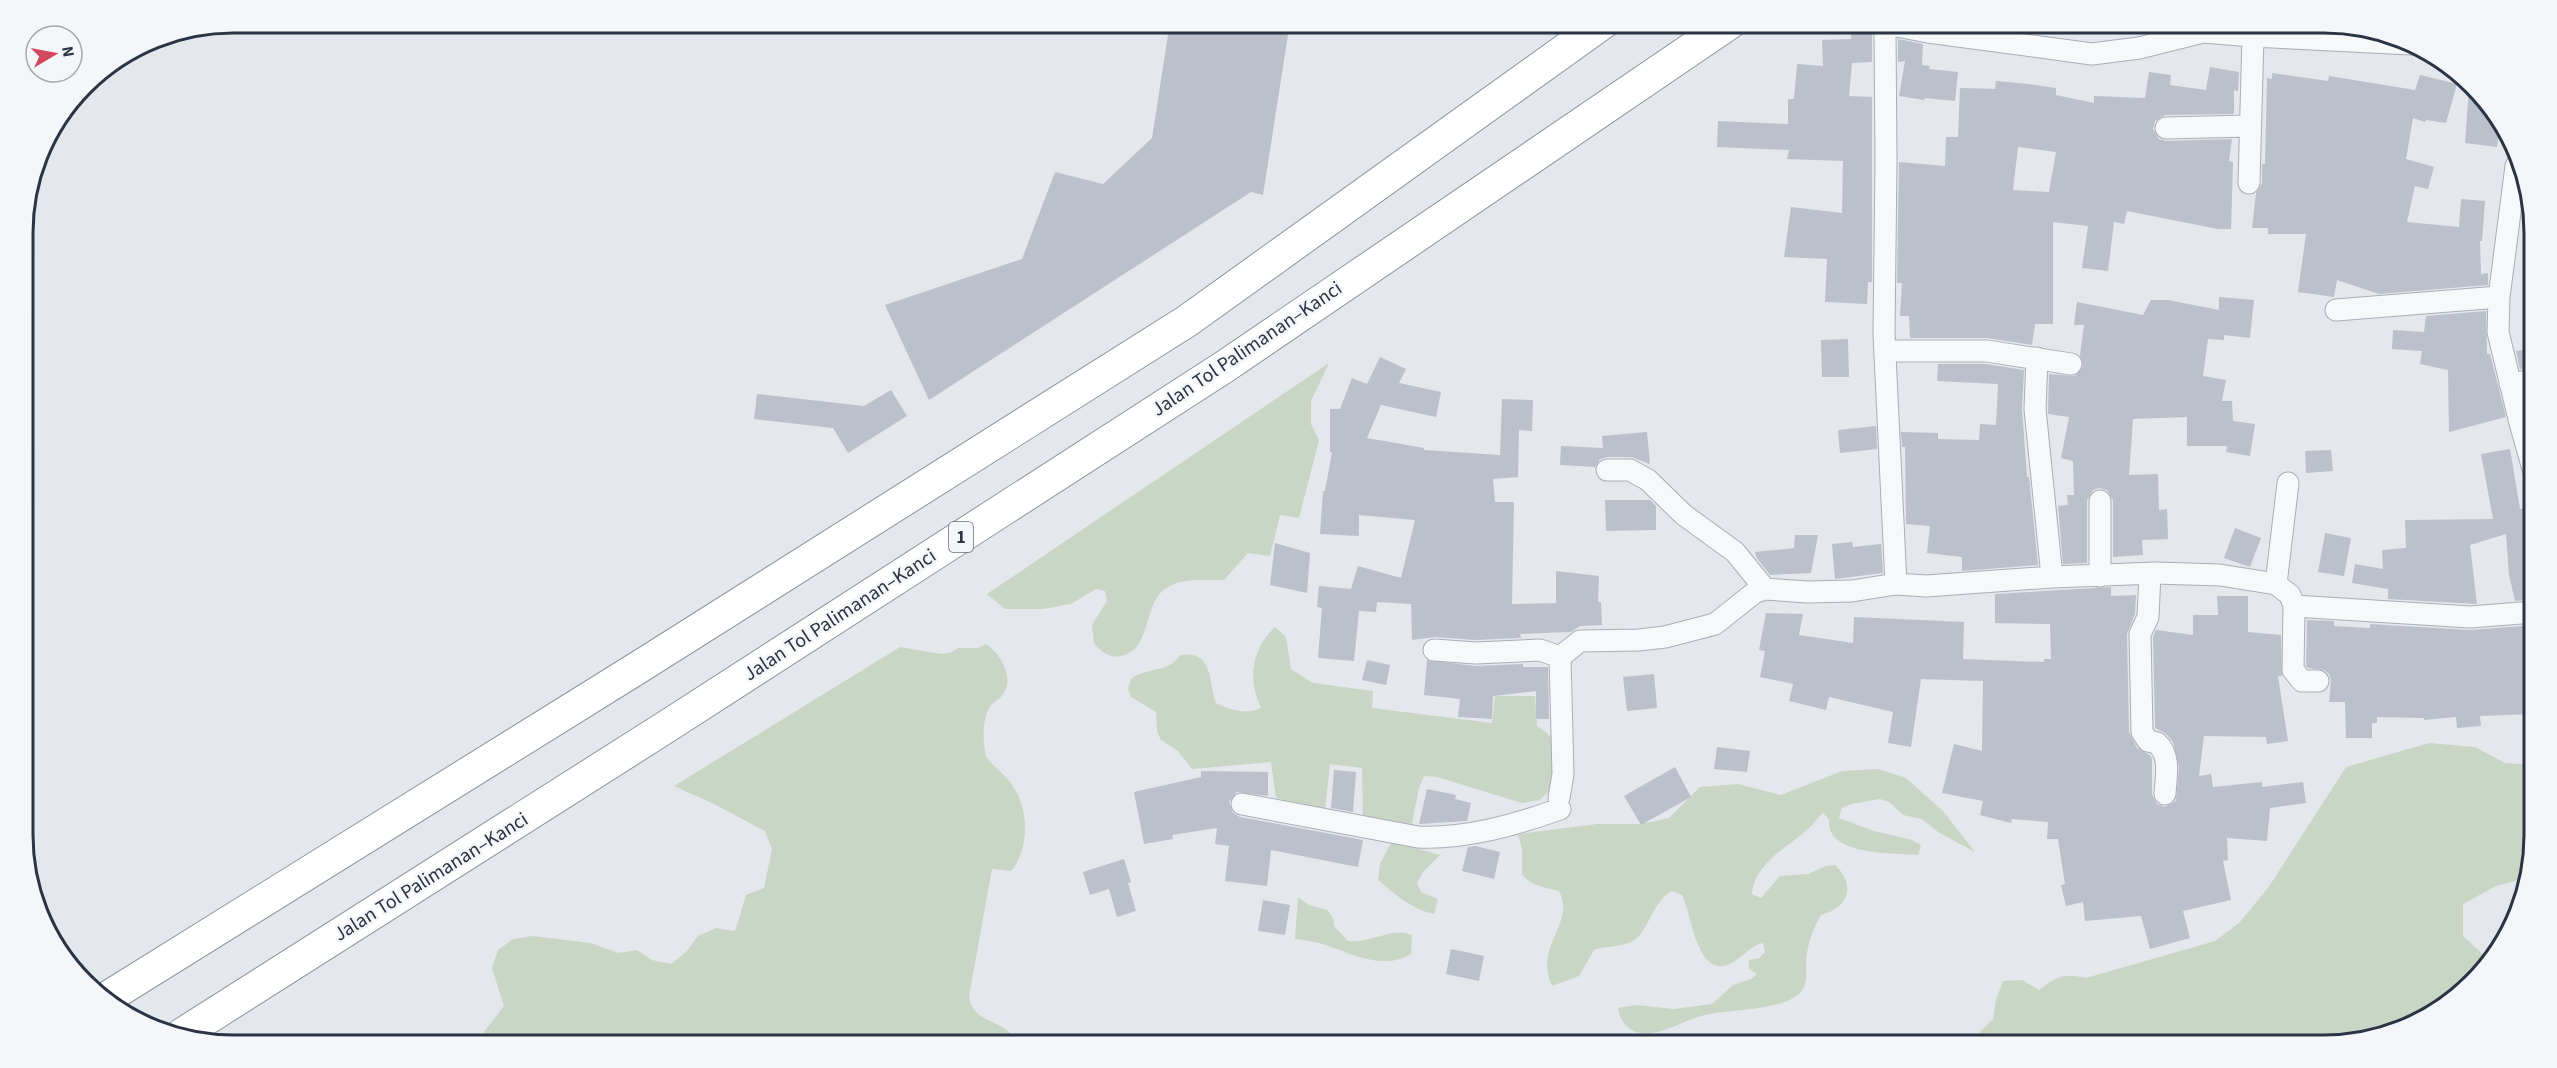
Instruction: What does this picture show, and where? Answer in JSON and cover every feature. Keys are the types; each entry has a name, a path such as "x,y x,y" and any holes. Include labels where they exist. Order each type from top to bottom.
{"highway":[{"path":"112,995 650,660 1187,321 1589,33"},
{"name":"Jalan Tol Palimanan–Kanci","path":"189,1030 669,726 1224,367 1715,33"}],"street":[{"path":"1885,33 1885,351 1896,584"},
{"path":"1935,33 2092,54 2139,48 2199,33"},
{"path":"2216,33 2383,43"},
{"path":"2249,183 2253,36"},
{"path":"2166,128 2249,126"},
{"path":"2515,175 2499,297 2498,332 2524,434"},
{"path":"2336,310 2499,297"},
{"path":"1885,351 1987,351 2071,363"},
{"path":"2037,358 2035,409 2052,577"},
{"path":"2510,384 2524,382"},
{"path":"1607,470 1630,470 1648,480 1676,508 1735,552 1765,589"},
{"path":"2276,584 2288,483"},
{"path":"2100,501 2100,576"},
{"path":"1560,657 1580,641 1656,638 1715,624 1754,593 1765,589 1808,592 1852,591 1896,584 1926,586 2052,577 2150,573 2220,575 2276,584 2290,595 2294,606 2293,670 2302,681 2318,681"},
{"path":"2150,573 2148,617 2140,634 2142,732 2148,741 2157,743 2164,751 2166,763 2164,794"},
{"path":"2294,606 2470,617 2524,613"},
{"path":"1434,651 1539,650 1560,657"},
{"path":"1242,804 1418,837 1442,838 1522,822 1559,803 1563,774 1560,657"}],"green space":[{"path":"1329,363 1311,401 1311,424 1319,440 1299,518 1280,515 1270,556 1248,553 1224,580 1186,581 1165,589 1153,605 1143,636 1131,652 1121,656 1109,656 1094,643 1092,625 1107,601 1105,591 1096,589 1071,604 1043,609 1005,609 987,594"},
{"path":"1275,627 1286,637 1291,669 1313,683 1373,691 1372,708 1492,723 1495,696 1535,696 1537,726 1557,744 1556,786 1539,800 1522,803 1437,777 1424,776 1419,788 1410,833 1363,821 1362,768 1330,764 1325,810 1276,798 1271,762 1192,769 1178,751 1161,740 1157,732 1156,712 1131,697 1128,689 1131,679 1144,672 1164,668 1180,655 1191,655 1199,657 1208,669 1216,703 1238,711 1256,710 1261,708 1254,686 1254,664 1261,644"},
{"path":"986,644 991,648 1000,659 1006,673 1007,687 1000,698 991,705 986,715 984,746 986,757 1006,777 1018,794 1025,828 1022,851 1011,871 992,869 969,996 970,1003 976,1012 1012,1035 482,1035 504,1006 492,968 498,950 513,939 532,936 591,943 618,953 637,950 652,960 671,964 686,952 698,936 716,928 735,931 746,895 764,888 772,849 765,831 674,786 900,647 941,654 950,653 958,648 978,648"},
{"path":"2429,743 2475,747 2505,763 2524,764 2524,848 2518,880 2496,886 2463,904 2463,936 2484,955 2446,994 2400,1020 2375,1028 2337,1035 1977,1035 1993,1019 1996,1000 2003,981 2022,980 2039,990 2061,977 2086,978 2215,941 2239,923 2268,888 2346,767"},
{"path":"1878,769 1906,778 1943,811 1975,852 1938,832 1922,819 1903,815 1889,802 1880,799 1851,804 1842,808 1839,818 1874,831 1912,840 1921,845 1918,855 1879,853 1850,846 1838,840 1831,832 1829,820 1823,813 1766,864 1754,883 1752,894 1761,898 1780,876 1808,874 1826,866 1835,865 1846,881 1846,895 1843,902 1830,912 1821,915 1816,924 1810,938 1806,958 1805,984 1800,993 1791,999 1766,1007 1709,1014 1655,1032 1641,1033 1628,1027 1622,1021 1618,1008 1637,1005 1674,1009 1712,1004 1733,985 1751,979 1757,974 1749,969 1749,960 1759,958 1765,952 1763,943 1728,965 1714,965 1706,959 1701,950 1682,895 1672,891 1659,902 1637,938 1627,944 1594,950 1579,976 1552,986 1547,959 1559,925 1563,903 1559,891 1535,884 1522,875 1522,849 1518,834 1597,824 1641,824 1669,818 1700,787 1738,784 1781,795 1842,771"},
{"path":"1392,841 1440,855 1423,872 1417,883 1421,892 1438,899 1434,914 1411,905 1378,880 1380,864"},
{"path":"1298,897 1309,905 1327,910 1333,918 1334,926 1348,941 1396,933 1412,935 1411,954 1400,959 1377,961 1319,943 1295,939"}],"building":[{"path":"1168,33 1288,33 1263,195 1251,192 929,400 885,305 1022,259 1055,172 1103,184 1152,138"},
{"path":"1851,33 1872,33 1872,62 1852,63 1849,96 1872,97 1872,282 1868,282 1867,304 1825,302 1827,259 1784,257 1791,207 1842,213 1843,161 1787,159 1789,150 1717,147 1718,121 1788,124 1788,99 1794,99 1797,64 1823,66 1822,40 1851,39"},
{"path":"1898,39 1923,44 1922,65 1930,66 1929,69 1958,72 1955,101 1899,96 1905,61 1898,62"},
{"path":"2210,67 2239,72 2238,91 2234,90 2234,114 2165,115 2155,121 2153,129 2159,139 2166,141 2232,139 2229,161 2233,162 2231,229 2218,229 2127,211 2124,224 2114,222 2108,271 2082,268 2088,226 2053,222 2053,324 2035,324 2032,345 1987,338 1910,338 1909,316 1900,316 1902,283 1897,283 1899,162 1945,166 1946,137 1958,137 1960,88 1995,89 1996,81 2029,84 2056,88 2056,95 2094,103 2094,96 2145,98 2149,72 2171,75 2170,85 2206,90","holes":["2018,147 2056,152 2049,192 2013,190"]},
{"path":"2272,73 2328,81 2329,76 2415,90 2420,75 2457,84 2446,123 2426,120 2425,122 2413,118 2406,159 2434,167 2428,189 2415,186 2407,222 2459,227 2461,199 2485,201 2482,241 2480,241 2481,274 2488,273 2488,285 2379,294 2337,280 2334,297 2298,292 2306,234 2268,234 2268,228 2252,228 2256,193 2262,184 2262,164 2265,164 2267,78 2272,79"},
{"path":"2468,96 2483,111 2499,136 2497,147 2465,143"},
{"path":"2219,297 2254,300 2250,338 2224,335 2224,340 2208,339 2203,376 2226,380 2222,401 2232,401 2233,421 2255,424 2250,456 2226,452 2227,446 2187,446 2187,417 2133,419 2129,475 2158,474 2159,510 2167,509 2168,539 2142,540 2143,555 2113,557 2113,500 2107,490 2099,488 2093,490 2087,500 2087,563 2063,564 2058,506 2068,505 2067,495 2074,495 2073,461 2061,458 2069,417 2048,414 2049,374 2075,376 2083,367 2080,355 2084,325 2074,325 2077,302 2143,315 2151,300 2168,300 2219,310"},
{"path":"2486,311 2487,354 2490,354 2506,417 2449,432 2448,370 2420,364 2422,351 2392,349 2393,330 2424,332 2426,316"},
{"path":"1848,339 1849,377 1822,377 1821,340"},
{"path":"2524,350 2524,369 2520,369 2516,351"},
{"path":"1380,357 1406,369 1399,383 1441,392 1436,417 1381,405 1367,438 1424,448 1424,450 1500,455 1502,399 1533,400 1532,431 1519,430 1518,477 1493,479 1495,502 1514,502 1512,604 1556,603 1556,571 1599,576 1598,602 1601,602 1602,625 1580,626 1571,632 1520,634 1521,638 1476,640 1435,637 1412,640 1411,604 1377,602 1376,612 1359,611 1354,661 1318,658 1322,608 1317,607 1319,586 1351,589 1358,566 1401,578 1415,520 1359,515 1359,536 1320,534 1323,491 1325,491 1332,452 1330,452 1330,409 1340,409 1352,378 1367,384"},
{"path":"1938,364 1986,364 2024,370 2022,409 2027,477 2029,477 2038,565 1962,571 1962,557 1927,553 1930,526 1906,524 1905,447 1902,447 1901,432 1938,433 1938,439 1979,440 1980,424 1996,425 1998,384 1937,381"},
{"path":"891,390 907,416 848,453 833,428 754,419 757,394 864,406"},
{"path":"1876,426 1877,449 1840,453 1838,430"},
{"path":"1647,432 1650,464 1631,457 1607,457 1600,459 1595,467 1560,465 1561,446 1603,448 1602,436"},
{"path":"2510,449 2520,509 2524,508 2524,600 2515,601 2509,575 2506,534 2470,545 2477,604 2388,599 2388,589 2352,583 2355,564 2383,569 2382,550 2406,548 2405,520 2493,519 2481,454"},
{"path":"2331,450 2333,471 2306,473 2305,451"},
{"path":"1605,500 1650,500 1656,506 1656,530 1606,531"},
{"path":"2235,528 2261,538 2250,567 2224,558"},
{"path":"2325,533 2351,538 2344,576 2318,572"},
{"path":"1795,535 1818,535 1811,573 1770,575 1756,557 1755,552 1794,548"},
{"path":"1852,542 1853,547 1881,544 1883,573 1835,579 1832,544"},
{"path":"1275,543 1310,553 1307,593 1270,585"},
{"path":"2111,587 2111,596 2136,595 2135,614 2127,634 2129,732 2137,748 2150,755 2152,759 2152,794 2157,804 2165,807 2176,801 2179,767 2173,742 2166,734 2155,728 2153,637 2156,630 2193,635 2193,615 2218,615 2217,596 2248,596 2248,632 2281,635 2282,676 2278,676 2288,741 2267,744 2266,737 2204,736 2199,776 2211,774 2213,787 2262,782 2262,787 2303,782 2306,803 2270,808 2267,841 2227,838 2228,860 2223,861 2231,900 2183,911 2190,938 2150,949 2141,916 2085,921 2083,902 2066,906 2061,885 2065,884 2058,839 2047,839 2048,822 2012,819 2011,823 1980,815 1983,801 1942,793 1954,744 1982,751 1983,681 1921,679 1911,747 1888,743 1893,712 1829,697 1826,710 1789,701 1793,684 1760,677 1765,651 1759,650 1766,613 1803,614 1799,635 1853,643 1854,617 1964,622 1963,659 2044,662 2044,659 2051,659 2050,624 1995,623 1995,594"},
{"path":"2307,620 2334,621 2334,626 2370,628 2370,624 2469,630 2524,626 2524,714 2480,716 2481,726 2457,728 2456,717 2424,720 2424,718 2377,717 2377,723 2372,723 2372,738 2346,738 2345,702 2329,702 2331,680 2329,674 2324,670 2306,666"},
{"path":"1367,660 1390,665 1386,685 1362,680"},
{"path":"1427,660 1475,666 1523,664 1523,667 1548,667 1549,719 1536,719 1536,691 1493,696 1492,719 1458,717 1460,699 1424,695"},
{"path":"1654,674 1657,708 1627,711 1623,677"},
{"path":"1717,747 1750,751 1747,772 1714,769"},
{"path":"1675,767 1691,797 1641,825 1624,796"},
{"path":"1334,770 1356,772 1353,812 1331,808"},
{"path":"1201,771 1268,772 1268,796 1237,792 1229,802 1233,813 1240,817 1363,840 1358,867 1271,850 1267,886 1225,881 1229,846 1215,844 1217,828 1172,835 1173,839 1144,844 1134,792 1201,777"},
{"path":"1427,789 1456,795 1455,799 1471,803 1467,821 1419,824"},
{"path":"1475,846 1500,852 1494,879 1462,871 1468,847"},
{"path":"1124,859 1136,911 1117,917 1109,889 1090,895 1083,872"},
{"path":"1263,900 1290,905 1285,935 1258,931"},
{"path":"1451,949 1484,956 1479,981 1446,974"}]}
